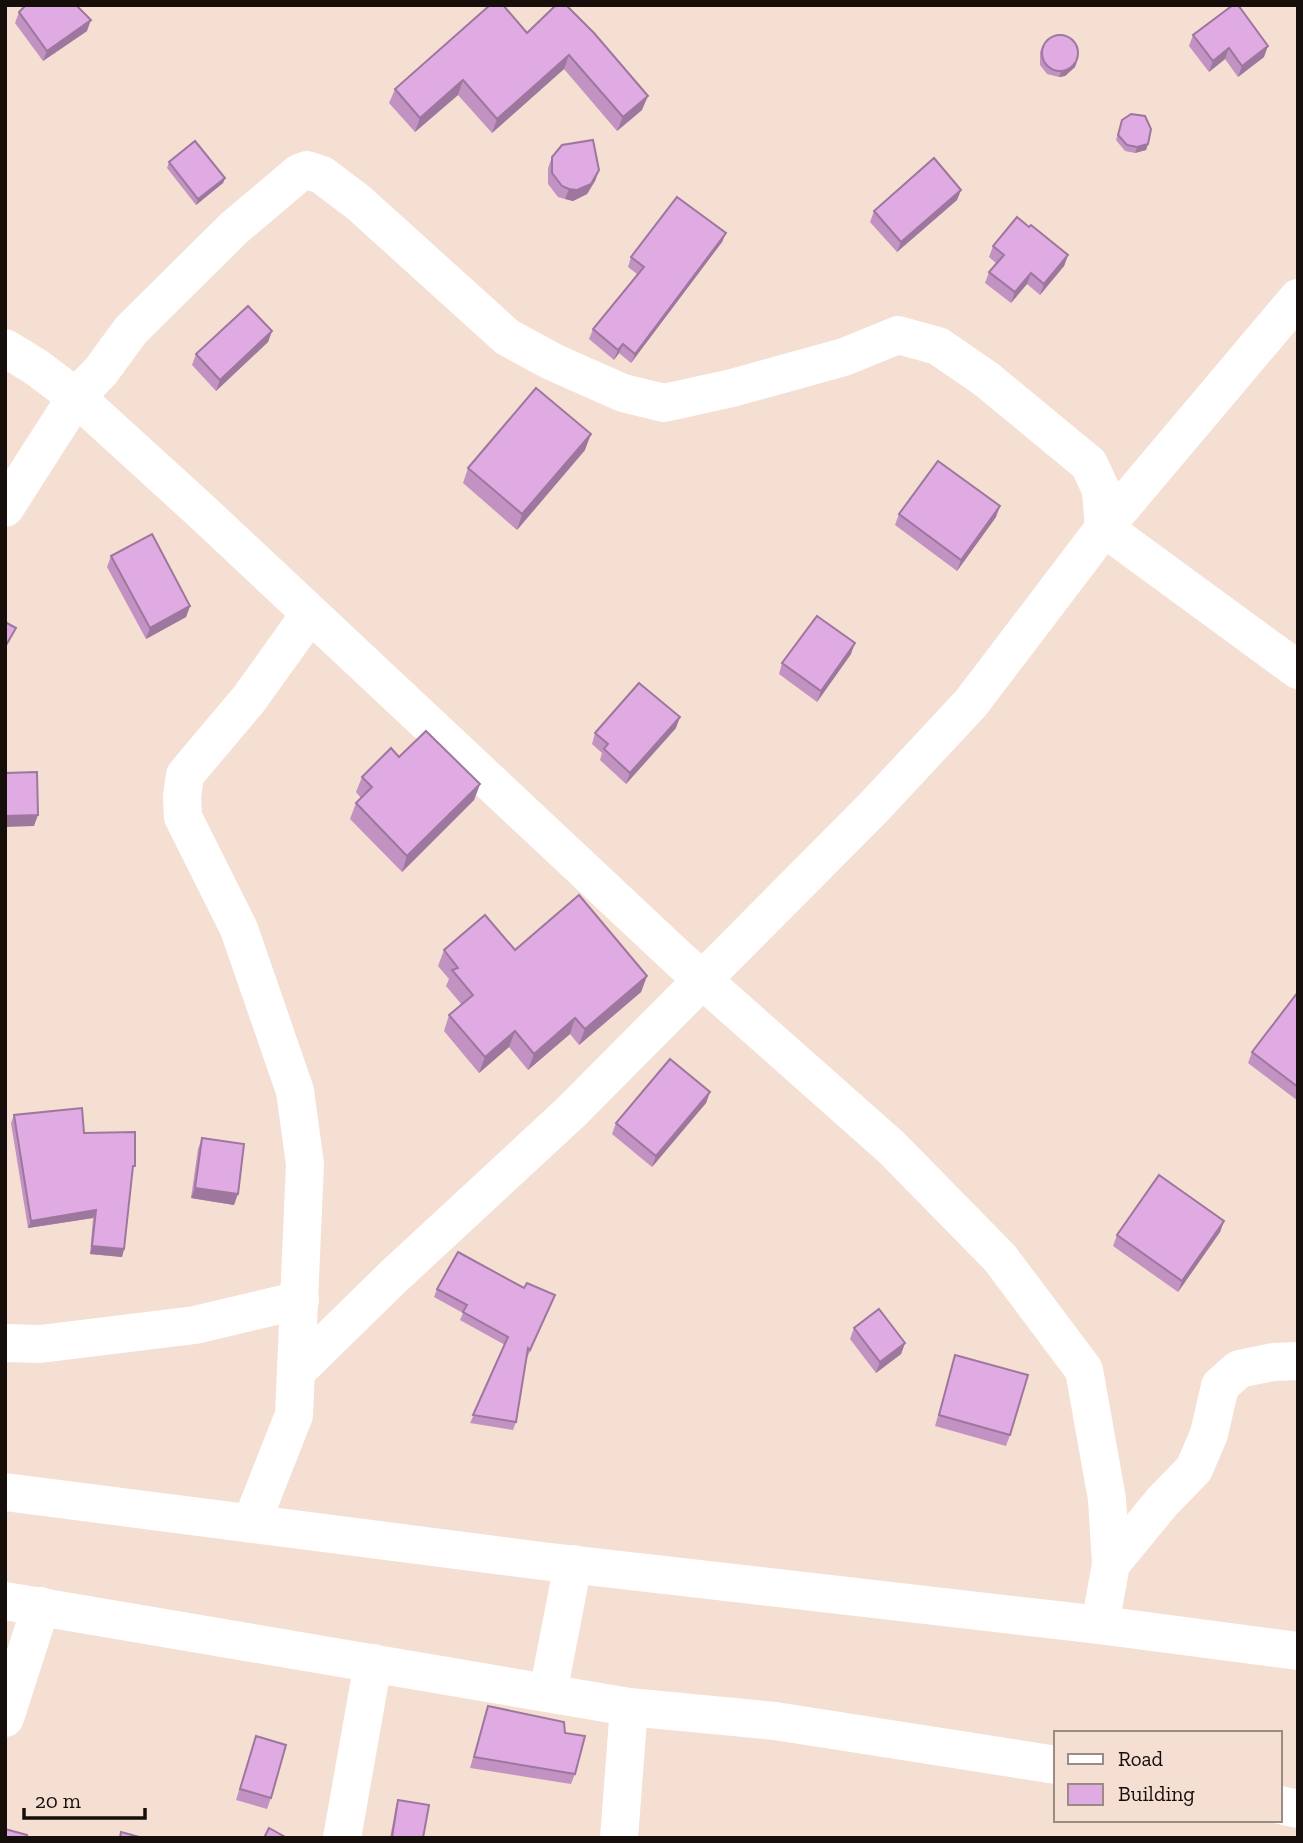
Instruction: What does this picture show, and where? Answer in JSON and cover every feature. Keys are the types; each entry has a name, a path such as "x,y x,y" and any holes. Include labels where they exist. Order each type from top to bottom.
{"street":[{"path":"5,508 76,397 101,370 131,330 225,237 299,173 307,170 322,175 359,203 507,337 553,362 623,393 664,403 844,357 898,335 938,346 986,379 1089,464 1101,490 1104,528 1298,670"},
{"path":"296,1372 571,1112 874,807 971,703 1104,528 1298,298"},
{"path":"5,348 76,397 702,979 891,1147 1000,1258 1084,1370 1107,1499 1111,1564 1100,1625"},
{"path":"251,1524 294,1415 305,1164 295,1091 239,929 183,817 182,796 185,775 249,699 310,614"},
{"path":"5,1343 40,1344 195,1325 300,1300"},
{"path":"1111,1564 1161,1502 1194,1469 1209,1434 1220,1386 1239,1369 1273,1362 1298,1361"},
{"path":"5,1492 573,1564 1100,1625 1298,1651"},
{"path":"548,1693 573,1564"},
{"path":"5,1718 23,1604 629,1707 775,1721 1054,1765"},
{"path":"342,1838 373,1663"},
{"path":"619,1838 629,1707"}],"building":[{"path":"26,5 76,5 91,20 47,51 19,12"},
{"path":"490,5 503,5 527,33 556,5 566,5 648,96 623,117 569,55 497,119 463,80 420,118 395,89"},
{"path":"1233,5 1238,5 1268,46 1242,66 1229,48 1213,61 1193,35"},
{"path":"1060,35 1073,40 1078,53 1073,66 1060,71 1047,66 1042,53 1047,40"},
{"path":"1131,114 1145,116 1151,129 1148,144 1137,147 1127,145 1118,135 1122,120"},
{"path":"593,140 599,170 591,184 577,190 562,186 552,173 552,157 562,145"},
{"path":"195,141 225,178 198,199 169,162"},
{"path":"934,158 961,190 901,242 874,211"},
{"path":"677,197 726,233 635,354 623,344 618,350 593,329 644,267 631,257"},
{"path":"1017,217 1068,255 1044,284 1031,273 1015,292 989,272 1004,255 993,246"},
{"path":"248,306 272,331 220,380 196,354"},
{"path":"536,388 591,434 522,514 468,468"},
{"path":"938,461 1000,506 961,560 899,514"},
{"path":"152,534 190,606 150,628 111,556"},
{"path":"817,616 855,643 821,691 782,663"},
{"path":"5,622 16,628 5,647"},
{"path":"639,683 680,717 630,773 604,749 608,744 595,733"},
{"path":"426,731 480,784 407,856 356,803 372,787 362,777 391,748 399,757"},
{"path":"37,772 38,815 5,816 5,773"},
{"path":"579,895 647,976 585,1029 575,1018 534,1054 515,1031 485,1057 449,1015 473,995 452,970 458,968 444,950 485,915 515,950"},
{"path":"1298,992 1298,1087 1252,1052"},
{"path":"670,1059 710,1092 656,1156 616,1123"},
{"path":"82,1108 84,1133 135,1132 135,1166 124,1249 92,1246 96,1210 31,1221 14,1115"},
{"path":"202,1138 244,1144 238,1194 195,1188"},
{"path":"1159,1175 1224,1221 1182,1281 1117,1235"},
{"path":"458,1252 524,1288 527,1283 555,1295 530,1350 528,1348 516,1422 473,1415 508,1337 463,1312 467,1305 437,1289"},
{"path":"879,1309 905,1343 880,1362 854,1328"},
{"path":"955,1355 1028,1375 1010,1435 939,1415"},
{"path":"488,1706 564,1722 565,1733 585,1736 575,1774 474,1757"},
{"path":"256,1736 286,1745 271,1798 240,1789"},
{"path":"398,1800 429,1805 423,1838 392,1837"},
{"path":"269,1828 287,1838 264,1838"},
{"path":"5,1829 27,1835 26,1838 5,1838"},
{"path":"121,1832 143,1838 120,1838"}]}
